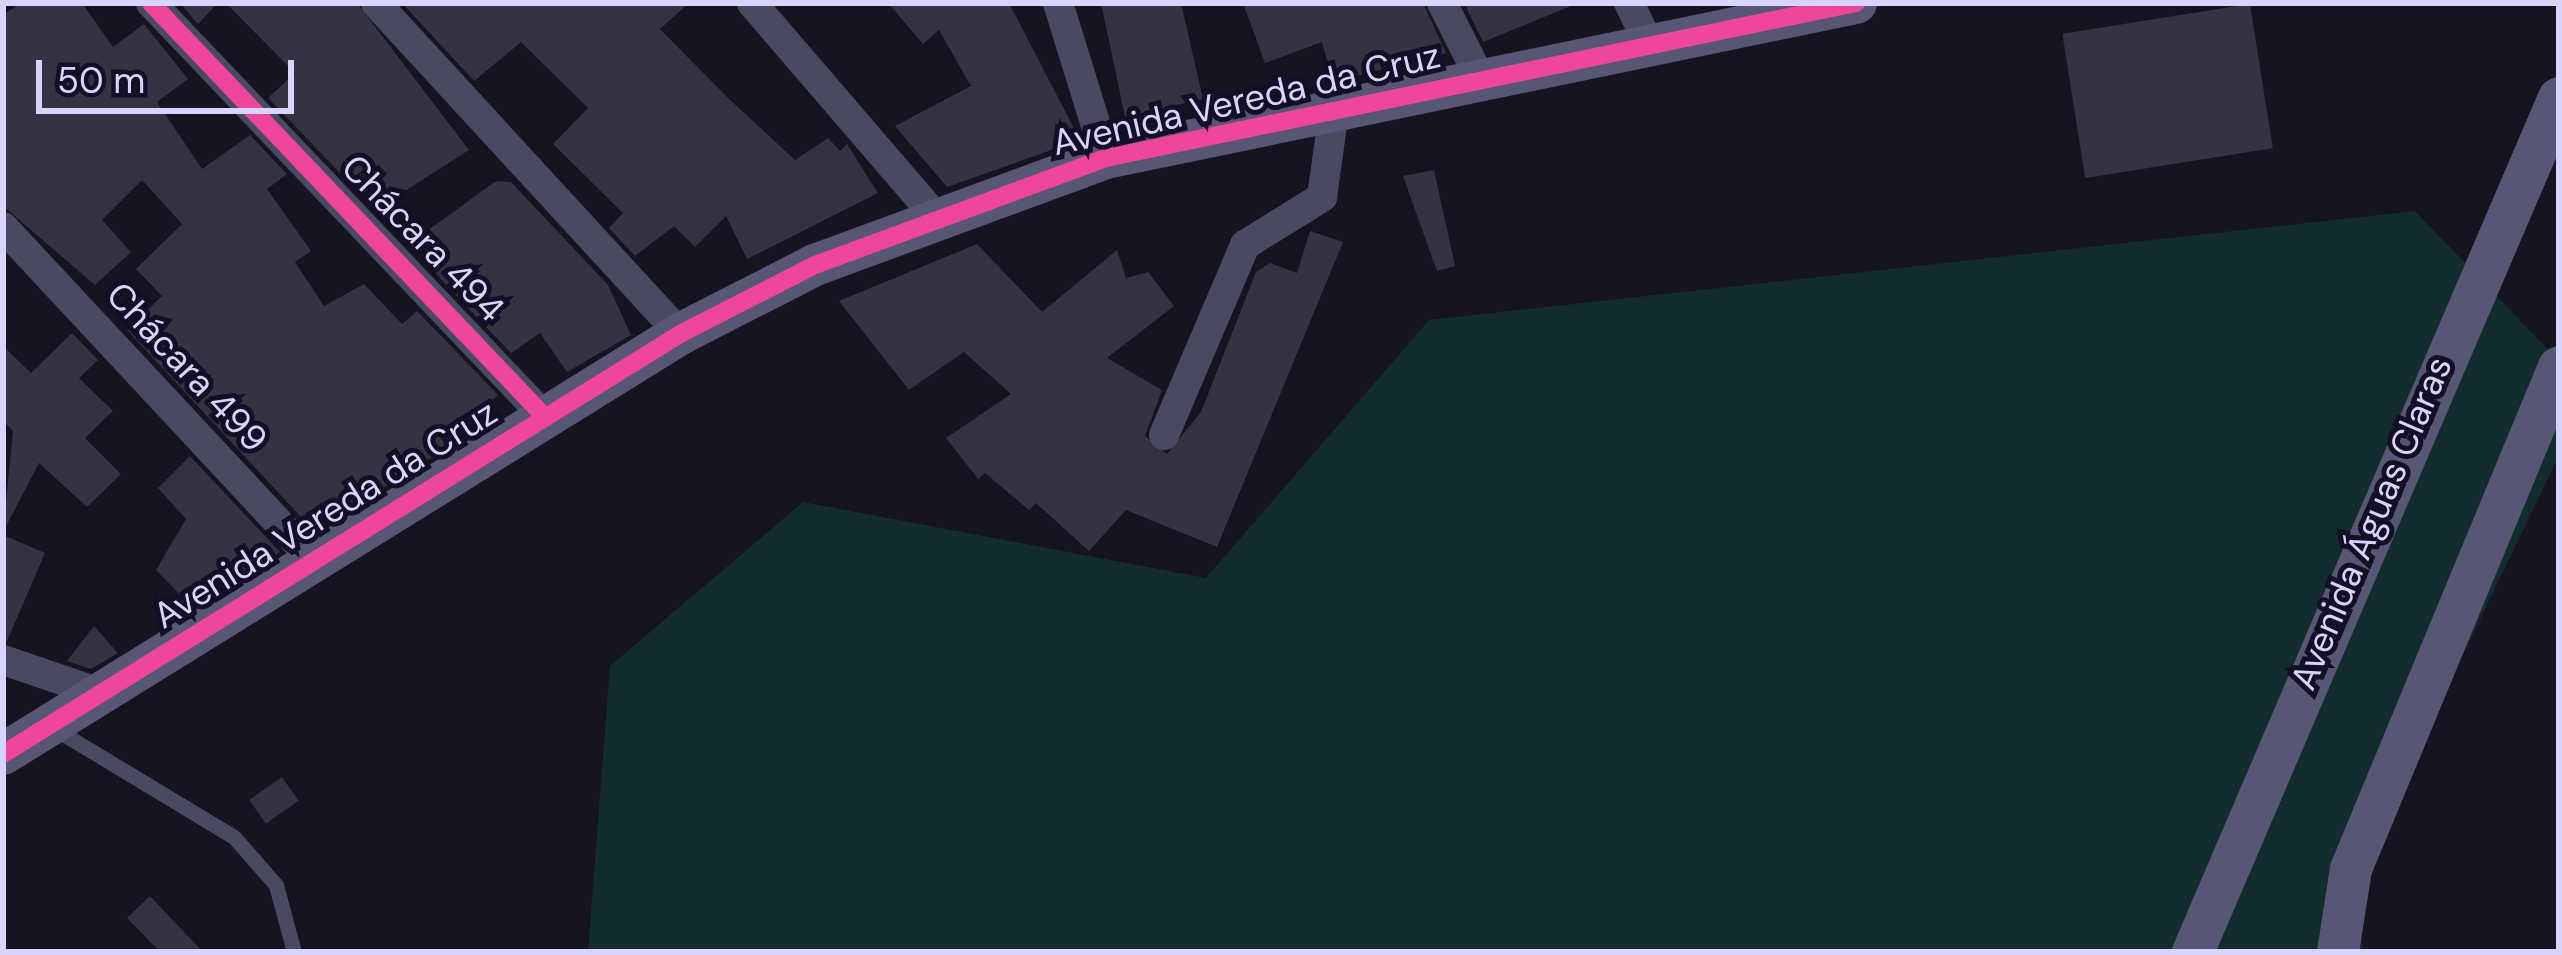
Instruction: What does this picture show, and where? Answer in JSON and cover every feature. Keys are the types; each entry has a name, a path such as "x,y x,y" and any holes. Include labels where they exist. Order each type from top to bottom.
{"street":[{"name":"Chácara 494","path":"151,3 545,417"},
{"path":"376,3 680,334"},
{"path":"752,3 936,217"},
{"path":"1058,3 1106,158"},
{"path":"1442,3 1481,80"},
{"path":"1629,3 1648,42"},
{"name":"Avenida Vereda da Cruz","path":"3,754 680,334 936,217 1106,158 1648,42 1856,3"},
{"name":"Avenida Águas Claras","path":"2193,952 2559,98"},
{"path":"1164,435 1245,245 1322,197 1334,110"},
{"name":"Chácara 499","path":"3,227 315,561"},
{"path":"2338,952 2351,869 2559,368"},
{"path":"3,660 97,692"}],"lane":[{"path":"47,724 234,837 276,885 294,952"}],"green space":[{"path":"2415,211 2559,361 2559,456 2346,896 2365,952 588,952 610,666 803,502 1206,578 1429,320"}],"building":[{"path":"21,3 82,3 113,47 144,24 188,79 157,102 202,169 250,135 287,174 267,189 311,251 295,262 324,306 364,284 402,324 417,311 498,395 457,432 463,438 314,531 127,330 162,296 136,269 182,224 142,180 102,220 131,252 95,285 3,206 3,15"},
{"path":"180,3 218,3 198,24"},
{"path":"226,3 357,3 469,150 394,198 377,178 361,195 268,98 295,73"},
{"path":"402,3 689,3 660,29 728,98 795,160 828,138 840,151 847,144 878,193 747,259 726,216 695,247 674,226 635,256 609,228 623,213 553,144 588,108 521,42 474,81"},
{"path":"888,3 1009,3 1080,140 947,187 895,126 971,86 939,30 923,44"},
{"path":"1101,3 1181,3 1203,99 1125,117"},
{"path":"1243,3 1423,3 1446,53 1333,82 1322,42 1265,63"},
{"path":"1464,3 1576,3 1576,4 1483,42"},
{"path":"2250,4 2273,148 2085,178 2062,34"},
{"path":"1434,170 1455,266 1437,271 1403,176"},
{"path":"496,181 511,182 608,285 631,335 567,372 540,333 511,353 446,285 426,262 437,252 423,234"},
{"path":"1310,231 1343,242 1217,547 1126,510 1089,551 1036,503 1029,510 985,473 978,479 946,438 1011,394 964,352 909,390 839,301 977,244 1042,312 1117,250 1126,278 1148,272 1174,306 1107,358 1162,390 1145,436 1167,454 1201,412 1256,272 1270,263 1297,273"},
{"path":"72,333 98,360 79,378 113,411 85,438 121,474 87,507 39,463 3,532 13,431 3,421 3,346 31,373"},
{"path":"190,456 280,552 192,607 156,570 186,519 158,488"},
{"path":"3,535 45,553 7,641 3,641"},
{"path":"94,626 118,653 91,669 67,661"},
{"path":"282,777 299,801 266,824 249,800"},
{"path":"150,896 203,952 160,952 127,918"}],"cycle path":[{"path":"151,3 545,417"},
{"path":"3,754 680,334 815,265 1106,158 1856,3"}]}
